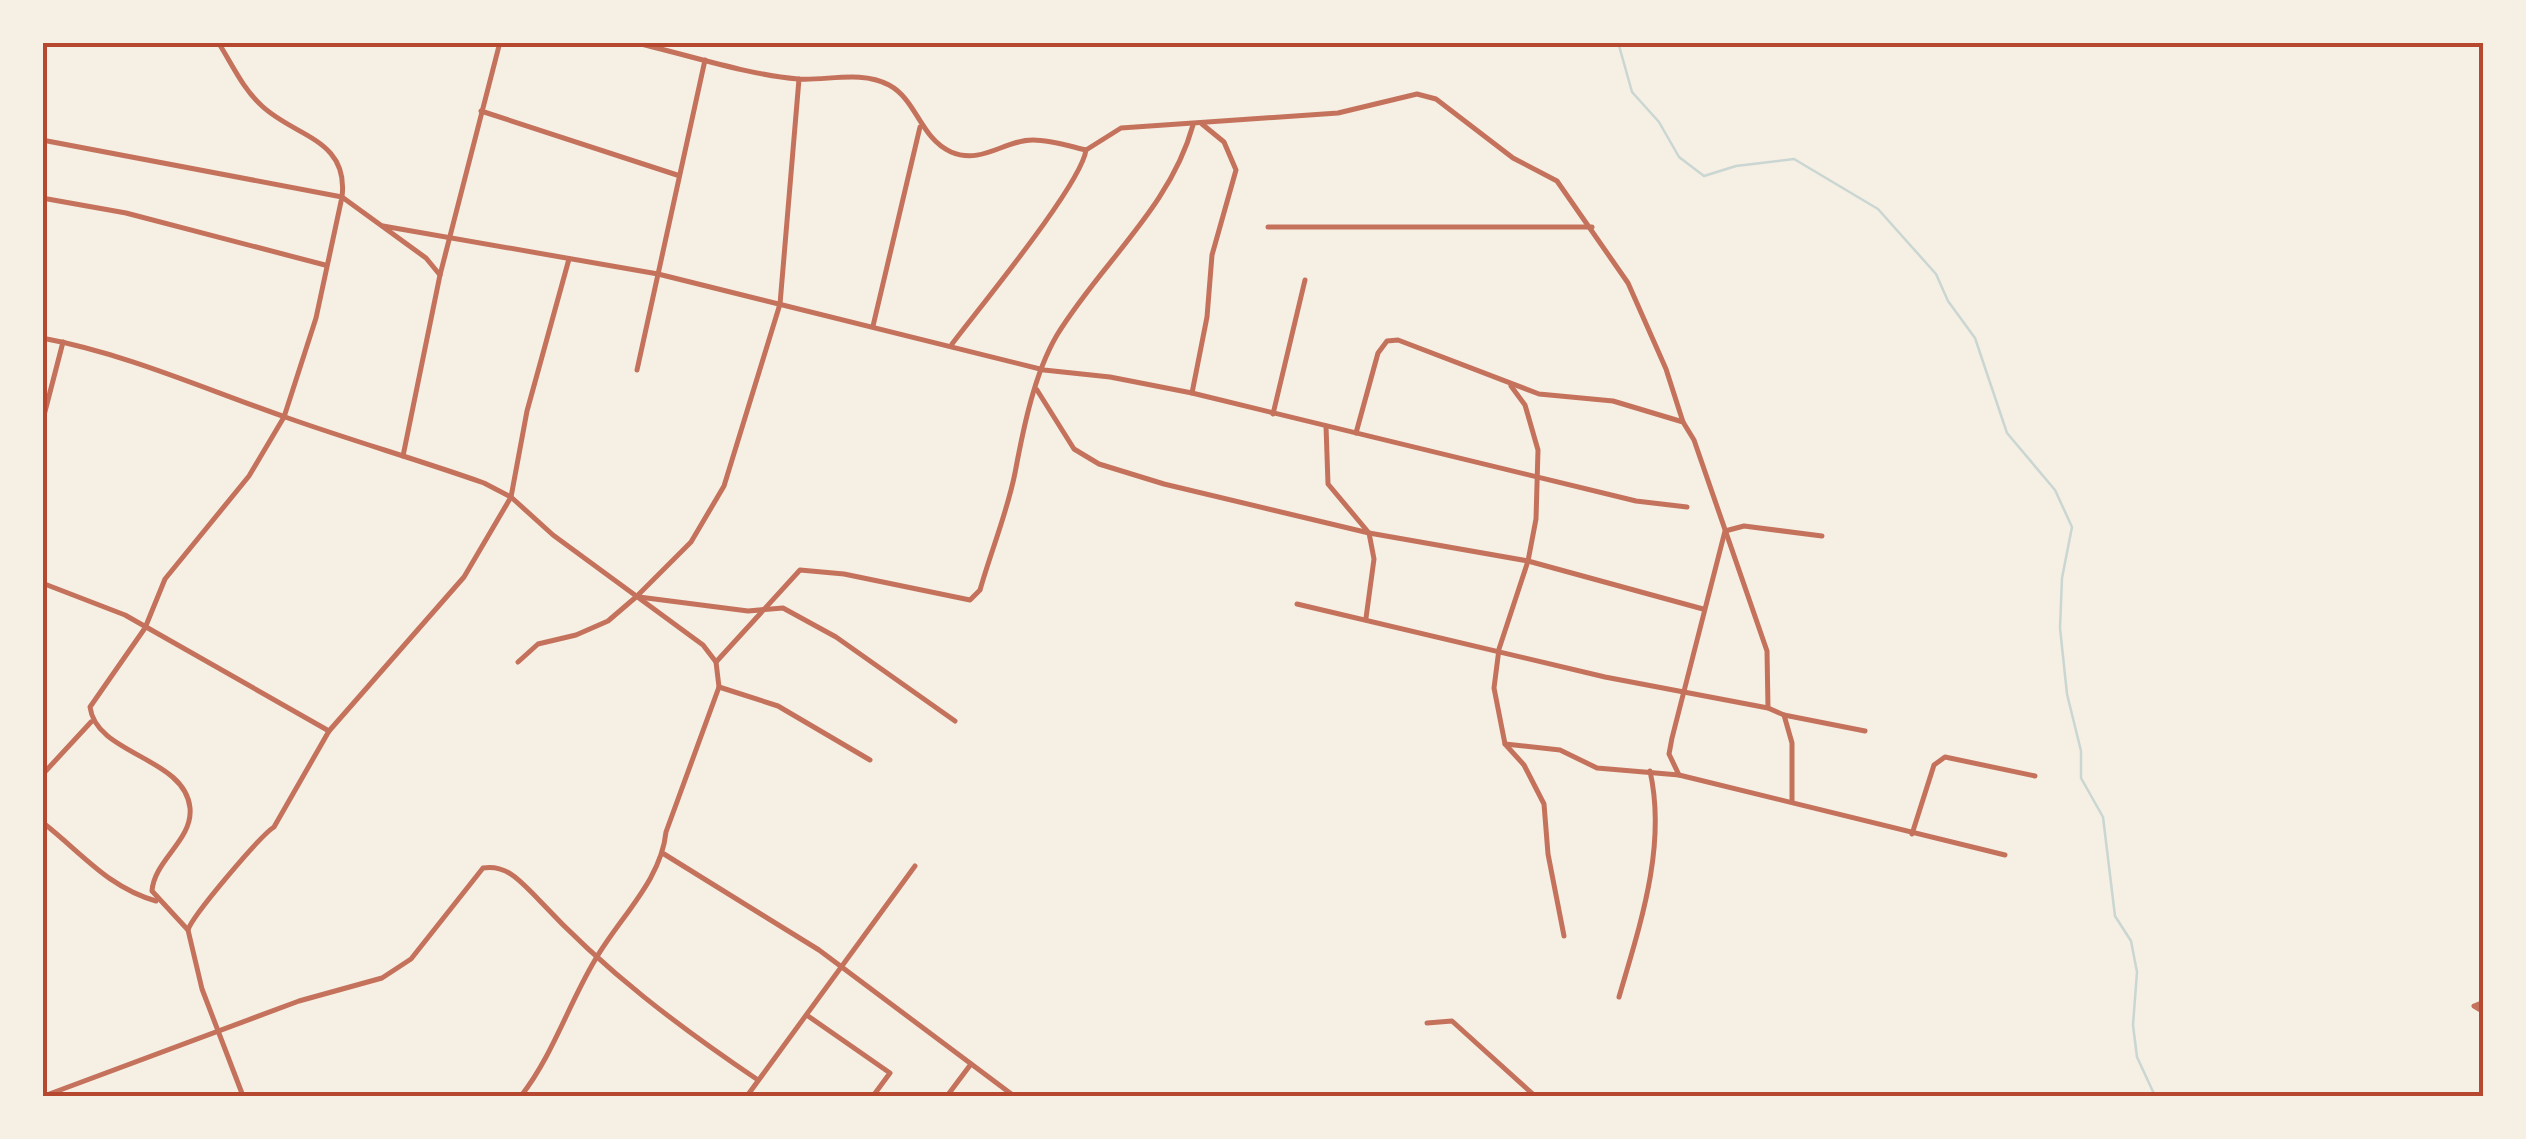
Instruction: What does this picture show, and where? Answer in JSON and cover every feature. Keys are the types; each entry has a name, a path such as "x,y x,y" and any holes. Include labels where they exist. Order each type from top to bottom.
{"street":[{"path":"152,42 170,42"},
{"path":"188,930 152,890 153,878 188,821 188,800 152,762 92,720 90,707 146,628 165,579 249,476 284,417 316,318 344,182 333,152 264,109 218,42"},
{"path":"403,456 440,275 500,42"},
{"path":"632,42 799,79 840,76 888,84 907,103 920,128 950,152 978,156 1028,140 1086,150 1121,128 1338,113 1417,94 1436,99 1513,158 1556,181 1628,283 1666,369 1683,422 1694,440 1767,651 1768,708"},
{"path":"637,370 705,60"},
{"path":"518,662 538,644 576,635 608,621 691,542 724,486 780,304 799,79"},
{"path":"482,111 678,175"},
{"path":"1192,392 1207,317 1212,255 1236,170 1224,142 1202,124"},
{"path":"716,662 800,570 844,574 970,600 980,590 1015,471 1017,445 1055,338 1166,190 1185,154 1194,125"},
{"path":"872,326 920,128"},
{"path":"42,140 342,197 426,258 440,275"},
{"path":"952,344 1057,203 1084,162 1086,150"},
{"path":"42,198 126,213 325,265"},
{"path":"382,226 658,274 952,344 1044,370 1110,376 1192,392 1636,501 1687,507"},
{"path":"1268,227 1592,227"},
{"path":"243,1096 198,976 188,930 192,916 231,878 258,838 286,809 329,731 464,577 511,497 527,412 569,259"},
{"path":"1273,414 1305,280"},
{"path":"42,338 224,391 284,417 511,497 703,645 716,662 719,686 666,832 664,854 595,960 546,1062 521,1096"},
{"path":"1356,433 1378,352 1386,341 1398,340 1540,394 1612,401 1683,422"},
{"path":"42,424 63,342"},
{"path":"1511,385 1525,405 1538,450 1538,475 1528,562 1499,650 1494,688 1505,744 1524,764 1544,804 1548,854 1564,936"},
{"path":"1036,390 1074,449 1099,464 1164,484 1369,533 1528,562 1703,609"},
{"path":"1326,426 1328,484 1369,533 1374,559 1366,618"},
{"path":"1725,531 1744,526 1822,536"},
{"path":"1678,775 1669,754 1725,531"},
{"path":"42,583 125,615 329,731"},
{"path":"636,597 748,612 784,608 836,637 955,721"},
{"path":"1296,604 1864,731"},
{"path":"719,686 778,706 870,760"},
{"path":"1784,715 1792,743 1792,801"},
{"path":"42,775 92,720"},
{"path":"1505,744 1548,747 1597,768 1678,775 2004,855"},
{"path":"1912,834 1934,765 1945,757 2034,776"},
{"path":"1620,997 1650,883 1656,795 1650,770"},
{"path":"42,822 103,877 129,893 159,902"},
{"path":"664,854 819,950 1014,1096"},
{"path":"44,1096 299,1001 382,978 412,959 482,868 497,866 517,877 595,960 672,1022 758,1080"},
{"path":"747,1096 915,866"},
{"path":"2484,1002 2474,1006 2484,1012"},
{"path":"808,1016 890,1073 873,1096"},
{"path":"1427,1023 1452,1021 1536,1096"},
{"path":"947,1096 971,1064"}],"waterway":[{"path":"1618,42 1632,92 1659,122 1679,157 1704,176 1736,166 1794,159 1878,209 1936,274 1948,301 1975,338 2007,433 2055,490 2072,527 2062,578 2060,628 2067,694 2081,751 2081,778 2103,817 2115,916 2131,941 2137,972 2133,1025 2137,1057 2155,1096"}]}
